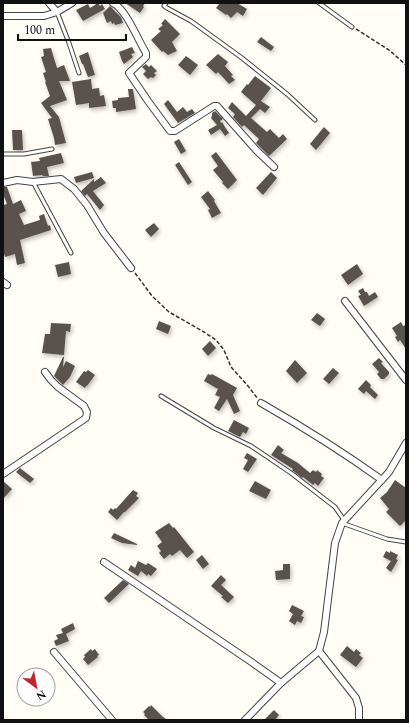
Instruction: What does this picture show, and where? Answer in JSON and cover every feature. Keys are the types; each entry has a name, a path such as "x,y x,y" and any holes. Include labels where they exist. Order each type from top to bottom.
{"street":[{"path":"49,3 57,12"},
{"path":"3,16 44,16 57,12 72,3"},
{"path":"113,3 125,14 146,53 146,58 129,73 170,131 175,131 214,106 217,106 257,151 274,167"},
{"path":"3,183 17,180 33,182 61,179 74,189 87,205 104,233 131,268"},
{"path":"346,301 406,380"},
{"path":"3,474 86,418 87,412 84,406 58,387 45,372"},
{"path":"261,403 305,429 382,480"},
{"path":"245,720 281,683 319,651 324,632 335,543 343,521 389,472 406,443"},
{"path":"104,562 281,683"},
{"path":"319,651 356,698 359,708 359,720"},
{"path":"54,652 112,720"}],"lane":[{"path":"166,3 164,6 191,21 242,58 287,94 315,120"},
{"path":"319,3 352,27"},
{"path":"57,12 79,73"},
{"path":"3,154 24,154 52,149"},
{"path":"33,182 72,253"},
{"path":"161,396 214,428 251,446 285,469 335,507 343,521 387,539 406,542"}],"path":[{"path":"352,27 389,50 406,65"},
{"path":"131,268 152,296 169,312 216,340 224,350 231,367 261,403"}],"building":[{"path":"98,3 100,6 102,4 105,9 83,21 76,10 88,4 90,8"},
{"path":"125,3 145,3 140,13"},
{"path":"220,3 237,3 247,9 243,16 237,12 231,18 216,8"},
{"path":"110,6 121,17 123,23 115,25 114,23 112,24 111,21 107,23 103,13"},
{"path":"165,19 180,34 172,42 177,51 168,55 163,51 162,52 151,40 161,31 158,29 163,25 161,24"},
{"path":"261,37 274,47 271,51 257,42"},
{"path":"132,47 135,53 131,54 133,57 124,64 119,52"},
{"path":"51,48 57,68 64,65 70,81 59,81 67,100 50,106 59,117 66,143 55,145 48,119 52,118 41,103 50,96 45,82 43,73 46,72 41,57 44,56 43,49"},
{"path":"88,52 95,75 88,77 79,56"},
{"path":"218,54 228,62 225,66 233,75 231,76 235,80 229,84 218,72 216,74 206,65"},
{"path":"186,56 198,65 190,75 178,65"},
{"path":"146,64 149,67 151,65 157,71 154,73 156,75 153,78 151,77 148,79 143,74 146,71 142,67"},
{"path":"255,76 271,88 261,101 270,107 265,113 260,109 251,118 267,132 270,129 279,138 283,134 287,139 269,156 256,143 259,139 244,125 242,127 233,117 235,114 228,108 232,102 246,116 256,105 241,92"},
{"path":"91,79 92,89 99,88 100,96 104,95 106,106 89,108 89,103 76,105 72,82"},
{"path":"128,89 133,89 136,109 116,112 116,108 113,108 112,101 118,100 118,98 129,97"},
{"path":"168,100 177,112 183,107 187,112 192,109 195,113 178,123 164,104"},
{"path":"215,111 223,119 220,121 229,133 225,136 220,129 211,135 208,130 217,125 211,118 212,113"},
{"path":"324,127 330,133 316,150 310,144"},
{"path":"12,130 22,130 23,150 13,150"},
{"path":"179,139 186,151 181,154 174,142"},
{"path":"216,152 237,180 228,189 213,170 218,166 211,156"},
{"path":"61,153 64,163 47,167 49,176 33,176 31,162 40,161 39,158"},
{"path":"179,162 192,182 188,185 175,165"},
{"path":"92,172 94,178 76,183 74,177"},
{"path":"271,172 277,178 263,195 256,188"},
{"path":"101,177 106,183 93,191 104,205 100,210 87,194 85,196 81,191 94,179 94,182"},
{"path":"3,187 7,187 13,204 21,200 26,211 19,214 24,225 40,220 39,216 44,214 51,230 20,240 25,263 17,265 15,254 5,257 3,250 3,205 7,204 3,194"},
{"path":"208,191 215,200 214,201 221,213 212,218 208,210 210,209 201,197"},
{"path":"154,223 159,229 151,237 145,230"},
{"path":"69,262 71,274 58,277 55,265"},
{"path":"357,264 363,274 348,285 341,275"},
{"path":"363,288 369,296 375,292 378,297 364,306 358,296 361,295 358,291"},
{"path":"317,313 325,319 320,326 311,320"},
{"path":"159,321 171,326 168,334 156,329"},
{"path":"401,322 403,326 406,325 406,349 400,340 398,342 395,337 397,336 392,328"},
{"path":"51,323 71,324 70,332 66,331 64,355 42,353 45,334 50,334"},
{"path":"210,341 216,348 208,356 202,349"},
{"path":"63,357 63,367 66,361 75,366 70,377 63,385 54,376"},
{"path":"379,358 383,362 381,363 389,372 384,379 381,379 377,374 379,372 372,364"},
{"path":"295,360 307,373 297,383 286,371"},
{"path":"333,368 339,373 329,384 323,379"},
{"path":"88,370 95,375 85,388 76,382 84,371 86,372"},
{"path":"208,374 212,374 237,388 233,395 240,411 234,414 227,399 219,411 214,408 220,397 215,395 218,389 204,381"},
{"path":"366,380 371,385 370,387 378,395 375,399 366,391 364,394 358,389"},
{"path":"234,420 249,428 246,434 243,432 240,437 228,431"},
{"path":"278,445 284,450 281,453 298,463 310,473 313,470 316,472 317,470 322,474 321,476 324,478 318,486 315,483 313,485 303,477 302,478 292,470 293,469 271,455"},
{"path":"247,453 257,459 248,472 243,469 248,460 244,458"},
{"path":"20,468 34,479 30,483 16,472"},
{"path":"395,480 406,488 406,520 400,526 386,512 389,509 380,498 387,492"},
{"path":"3,481 12,489 3,499"},
{"path":"255,481 271,490 266,499 249,491"},
{"path":"133,490 138,493 136,496 139,498 117,520 108,512 111,508 113,510 115,508 116,509"},
{"path":"169,523 194,552 187,558 180,550 172,556 170,554 164,559 159,553 161,551 157,546 162,542 155,532"},
{"path":"114,533 137,545 122,543 111,538"},
{"path":"386,551 390,553 390,551 398,555 396,559 398,560 391,572 386,568 391,561 383,557"},
{"path":"202,555 209,564 203,569 196,560"},
{"path":"138,561 146,565 148,563 157,569 151,576 148,574 147,576 141,571 138,576 128,570 131,565 135,568"},
{"path":"283,564 290,564 290,579 276,580 275,571 283,570"},
{"path":"221,575 226,580 221,585 234,597 228,603 221,597 223,596 211,586"},
{"path":"123,580 129,584 109,603 104,598"},
{"path":"292,605 304,611 301,616 304,617 301,623 297,621 295,625 289,621 293,614 289,611"},
{"path":"73,623 75,629 66,634 69,641 56,646 54,641 58,639 56,635 63,633 61,629"},
{"path":"347,646 354,652 356,649 361,653 359,655 363,658 356,667 340,655"},
{"path":"91,649 92,651 95,649 99,655 88,665 83,659 85,657 84,655"},
{"path":"151,705 167,720 149,720 143,712"},
{"path":"274,710 279,715 275,720 264,720"}]}
